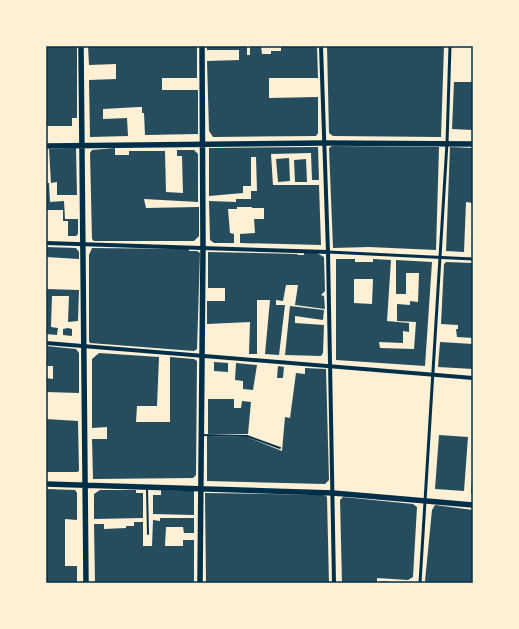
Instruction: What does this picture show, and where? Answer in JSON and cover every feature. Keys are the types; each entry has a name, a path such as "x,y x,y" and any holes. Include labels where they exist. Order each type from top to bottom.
{"street":[{"path":"81,46 86,583"},
{"path":"200,583 203,248 202,46"},
{"path":"321,46 328,252 334,583"},
{"path":"420,583 447,143 450,46"},
{"path":"46,146 324,143 473,144"},
{"path":"46,243 473,258"},
{"path":"46,344 473,378"},
{"path":"46,484 333,493 473,505"},
{"path":"381,583 389,583"}],"lane":[{"path":"201,435 247,436 280,448"},
{"path":"147,488 148,534"}],"building":[{"path":"46,46 77,46 77,118 72,118 72,126 46,126"},
{"path":"88,46 197,46 197,78 162,78 162,90 198,90 198,134 145,135 144,113 142,113 142,107 139,107 103,109 103,119 127,118 128,136 90,137 89,80 116,79 116,64 89,65"},
{"path":"207,46 247,46 247,55 250,55 250,46 261,46 262,54 271,54 271,51 281,51 281,46 317,46 318,78 269,78 269,98 318,97 318,133 316,136 213,137 209,131 207,61 239,60 239,50 207,50"},
{"path":"327,46 444,46 441,137 333,136 329,133"},
{"path":"454,82 472,82 473,130 452,129"},
{"path":"332,146 439,147 436,250 369,247 333,248 329,148"},
{"path":"318,147 319,180 312,180 311,153 271,154 273,185 319,185 321,245 240,243 240,234 255,233 254,219 264,219 264,208 252,207 237,207 237,209 228,209 230,233 234,234 234,243 214,243 210,240 209,201 236,202 236,199 251,199 251,191 257,191 256,157 251,157 251,186 243,186 243,193 209,196 209,148"},
{"path":"450,147 473,148 473,203 466,202 464,252 446,251"},
{"path":"76,148 77,195 57,195 57,182 51,183 49,149"},
{"path":"115,148 115,155 129,155 129,151 165,151 166,192 183,193 182,156 177,156 177,150 194,150 198,154 198,202 144,199 146,208 199,207 199,236 194,241 94,241 92,239 90,153 92,150"},
{"path":"289,158 290,181 278,182 276,159"},
{"path":"306,159 307,182 295,182 294,160"},
{"path":"46,183 49,183 50,202 64,201 65,219 78,219 78,234 76,236 68,236 68,221 63,221 63,210 46,210"},
{"path":"46,247 76,248 79,252 79,259 46,257"},
{"path":"92,248 189,249 189,251 197,251 200,253 197,349 194,351 90,343 89,255"},
{"path":"208,252 298,255 304,255 304,253 317,253 324,257 325,291 321,295 324,296 325,309 295,305 298,285 286,285 283,301 276,300 276,305 285,305 279,355 265,354 270,300 257,300 257,354 249,354 250,322 207,324 207,301 225,301 225,288 208,288"},
{"path":"336,259 355,259 355,262 373,262 373,259 391,260 387,321 409,323 409,332 403,331 403,343 379,342 380,348 414,349 416,322 397,321 397,304 410,305 410,301 418,302 419,273 406,273 406,294 396,294 396,260 432,262 425,366 336,360","holes":["354,279 373,279 372,304 354,303"]},
{"path":"446,262 473,263 473,338 457,337 456,329 458,329 458,325 441,324 444,264"},
{"path":"46,289 79,290 78,321 68,322 69,296 52,296 51,327 58,328 57,335 46,334"},
{"path":"290,306 324,310 323,320 295,316 295,323 324,325 323,353 321,356 285,355"},
{"path":"63,329 72,329 72,336 63,335"},
{"path":"440,342 473,344 473,369 438,367"},
{"path":"46,346 76,349 79,353 79,393 46,392 46,378 53,379 53,366 46,366"},
{"path":"99,353 159,357 157,406 137,406 136,422 170,422 170,357 194,359 197,361 196,475 193,478 93,479 92,439 107,439 107,427 92,428 92,359"},
{"path":"214,362 228,363 228,372 214,371"},
{"path":"236,363 257,365 253,390 243,389 243,381 235,380"},
{"path":"278,366 284,367 283,378 277,378"},
{"path":"305,368 326,369 329,480 325,484 207,481 207,436 247,437 282,451 285,417 290,418 296,373 305,374"},
{"path":"208,399 234,399 234,408 241,408 242,401 251,402 248,434 208,434"},
{"path":"46,419 78,421 79,471 46,472"},
{"path":"439,435 468,437 464,491 435,489"},
{"path":"472,480 473,493 471,493"},
{"path":"46,489 75,490 77,493 77,520 65,519 65,566 77,566 77,583 46,583"},
{"path":"100,490 136,490 136,493 143,493 143,518 94,519 94,494"},
{"path":"161,490 194,491 194,515 153,514 153,495 161,495"},
{"path":"205,493 324,495 327,497 329,583 206,583"},
{"path":"343,497 413,504 417,507 413,577 408,580 377,578 377,583 342,583 340,500"},
{"path":"435,505 473,510 473,583 428,583 425,581 432,510"},
{"path":"160,518 194,518 194,533 184,533 183,527 166,527 165,546 183,546 183,540 194,540 194,583 95,583 94,524 104,524 104,529 126,528 126,526 134,526 134,522 143,522 143,546 152,546 153,520 160,521"}]}
